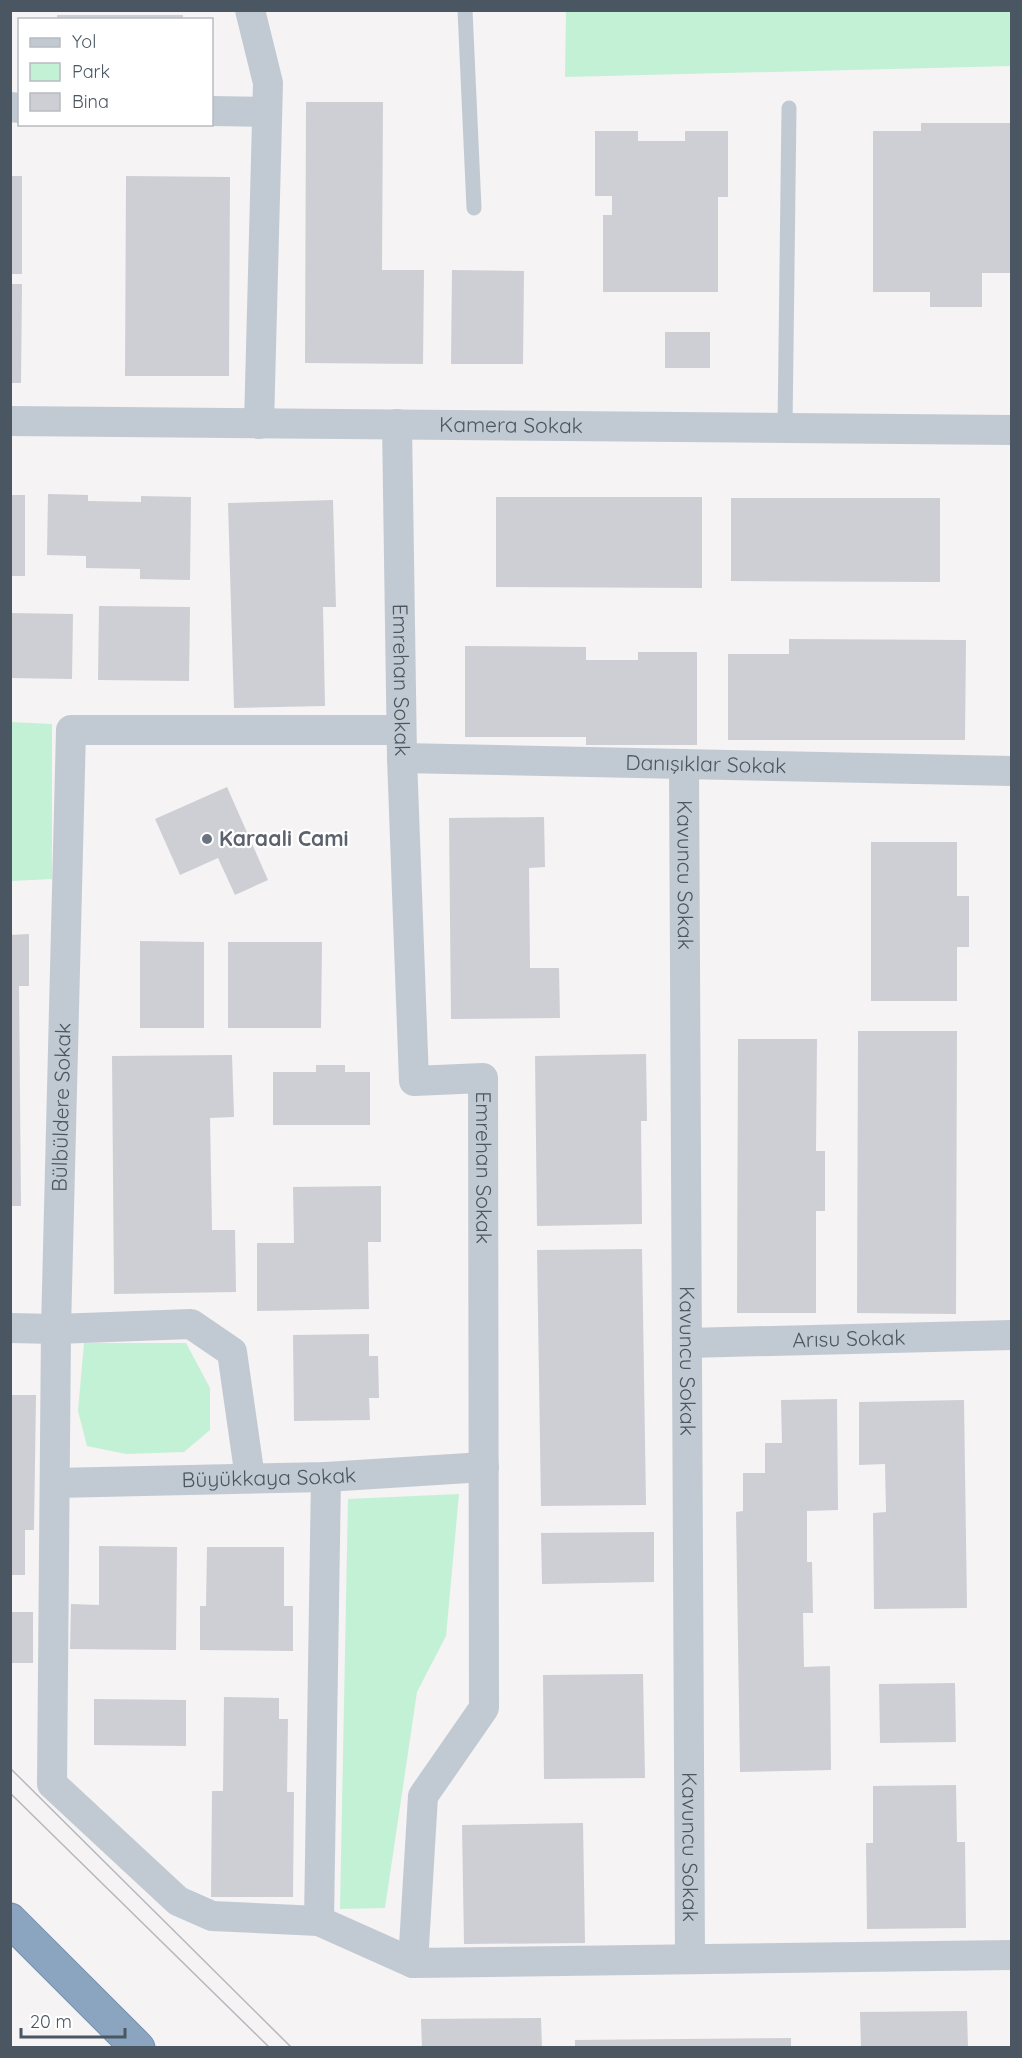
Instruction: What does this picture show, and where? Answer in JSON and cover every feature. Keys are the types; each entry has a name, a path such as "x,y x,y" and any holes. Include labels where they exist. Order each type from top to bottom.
{"highway":[{"path":"10,1920 138,2048"}],"street":[{"path":"250,10 268,83 259,424"},
{"path":"213,111 267,112"},
{"name":"Kamera Sokak","path":"10,421 1011,430"},
{"name":"Emrehan Sokak","path":"397,424 401,744 414,1081 483,1078 484,1708 423,1796 412,1963"},
{"name":"Danışıklar Sokak","path":"71,730 401,744 684,764 1011,771"},
{"name":"Bülbüldere Sokak","path":"71,730 56,1329 52,1784 178,1901 212,1916 319,1921"},
{"name":"Kavuncu Sokak","path":"684,764 690,1959"},
{"path":"10,1328 56,1329 191,1324 232,1352 250,1478"},
{"name":"Arısu Sokak","path":"687,1343 1011,1335"},
{"name":"Büyükkaya Sokak","path":"55,1484 326,1477 484,1467"},
{"path":"326,1477 319,1921 412,1963 1011,1955"}],"lane":[{"path":"465,10 474,208"},
{"path":"785,428 789,108"}],"green space":[{"path":"566,11 1011,11 1011,66 565,77"},
{"path":"10,722 52,724 52,879 11,881"},
{"path":"84,1343 186,1343 210,1388 210,1430 184,1452 126,1454 87,1446 78,1411"},
{"path":"459,1494 446,1636 417,1692 385,1908 340,1909 348,1499"}],"building":[{"path":"57,15 183,15 183,18 57,18"},
{"path":"306,102 383,102 382,270 424,270 423,364 305,363"},
{"path":"921,123 1012,123 1012,273 982,273 982,307 930,307 930,292 873,292 873,131 921,131"},
{"path":"595,131 638,131 638,141 685,141 685,131 728,131 728,197 718,197 718,292 603,292 603,215 612,215 612,196 595,196"},
{"path":"10,176 22,176 22,274 10,274"},
{"path":"126,176 230,177 229,376 125,376"},
{"path":"452,270 524,271 523,364 451,364"},
{"path":"10,284 22,284 21,383 10,383"},
{"path":"665,332 710,332 710,368 665,368"},
{"path":"48,494 88,495 88,501 141,502 141,496 191,497 190,580 140,579 140,569 86,568 86,556 47,555"},
{"path":"10,495 25,495 25,576 10,576"},
{"path":"496,497 702,497 702,588 496,587"},
{"path":"731,498 940,498 940,582 731,581"},
{"path":"333,500 336,607 323,607 325,706 234,708 228,503"},
{"path":"99,606 190,607 189,681 98,680"},
{"path":"10,613 73,614 72,679 10,678"},
{"path":"789,639 966,640 965,740 728,740 728,654 789,654"},
{"path":"465,646 586,647 586,660 638,660 638,652 697,652 697,745 586,745 586,737 465,737"},
{"name":"Karaali Cami","path":"227,787 268,880 235,895 218,858 180,875 155,819"},
{"path":"544,817 545,867 529,868 530,968 559,968 560,1018 451,1019 449,818"},
{"path":"871,842 957,842 957,896 969,896 969,947 957,947 957,1001 871,1001"},
{"path":"29,934 29,986 19,986 21,1206 10,1206 10,935"},
{"path":"140,941 204,942 204,1028 140,1028"},
{"path":"228,942 322,942 321,1028 228,1028"},
{"path":"858,1031 957,1031 956,1314 857,1313"},
{"path":"738,1039 817,1039 816,1151 825,1151 825,1211 816,1211 816,1313 737,1313"},
{"path":"646,1054 647,1121 641,1121 642,1224 537,1226 535,1056"},
{"path":"232,1055 234,1117 210,1118 212,1230 235,1230 236,1292 114,1294 112,1056"},
{"path":"316,1065 345,1065 345,1072 370,1072 370,1125 273,1125 273,1072 316,1072"},
{"path":"381,1186 381,1242 368,1242 369,1309 257,1311 257,1243 294,1243 293,1187"},
{"path":"642,1249 646,1505 541,1506 537,1250"},
{"path":"369,1334 369,1356 378,1356 379,1398 369,1398 370,1420 294,1421 293,1335"},
{"path":"10,1395 36,1395 34,1530 25,1530 25,1575 10,1575"},
{"path":"837,1399 838,1510 807,1511 807,1562 812,1562 813,1613 803,1613 804,1667 830,1666 831,1770 740,1772 736,1512 743,1511 743,1473 765,1473 765,1443 782,1443 781,1400"},
{"path":"964,1400 967,1608 874,1609 873,1513 886,1512 885,1464 859,1465 859,1402"},
{"path":"654,1532 654,1582 542,1584 541,1533"},
{"path":"99,1546 177,1547 176,1650 70,1649 71,1604 99,1605"},
{"path":"207,1547 284,1547 284,1606 293,1606 293,1651 200,1650 200,1606 206,1606"},
{"path":"10,1612 33,1612 33,1663 10,1663"},
{"path":"643,1674 645,1778 544,1779 543,1675"},
{"path":"955,1683 956,1742 880,1743 879,1684"},
{"path":"224,1697 279,1698 279,1719 288,1719 287,1792 294,1792 293,1897 211,1897 212,1791 223,1791"},
{"path":"94,1699 186,1700 186,1746 94,1745"},
{"path":"956,1785 957,1842 965,1842 966,1928 867,1929 866,1843 873,1843 873,1786"},
{"path":"583,1823 585,1943 464,1944 462,1825"},
{"path":"967,2011 968,2048 861,2048 860,2012"},
{"path":"541,2018 542,2048 422,2048 421,2019"},
{"path":"791,2038 791,2048 575,2048 575,2040"}],"tram line":[{"path":"10,1768 292,2048"},
{"path":"10,1793 270,2048"}],"place":[{"name":"Karaali Cami","path":"207,839"}]}
